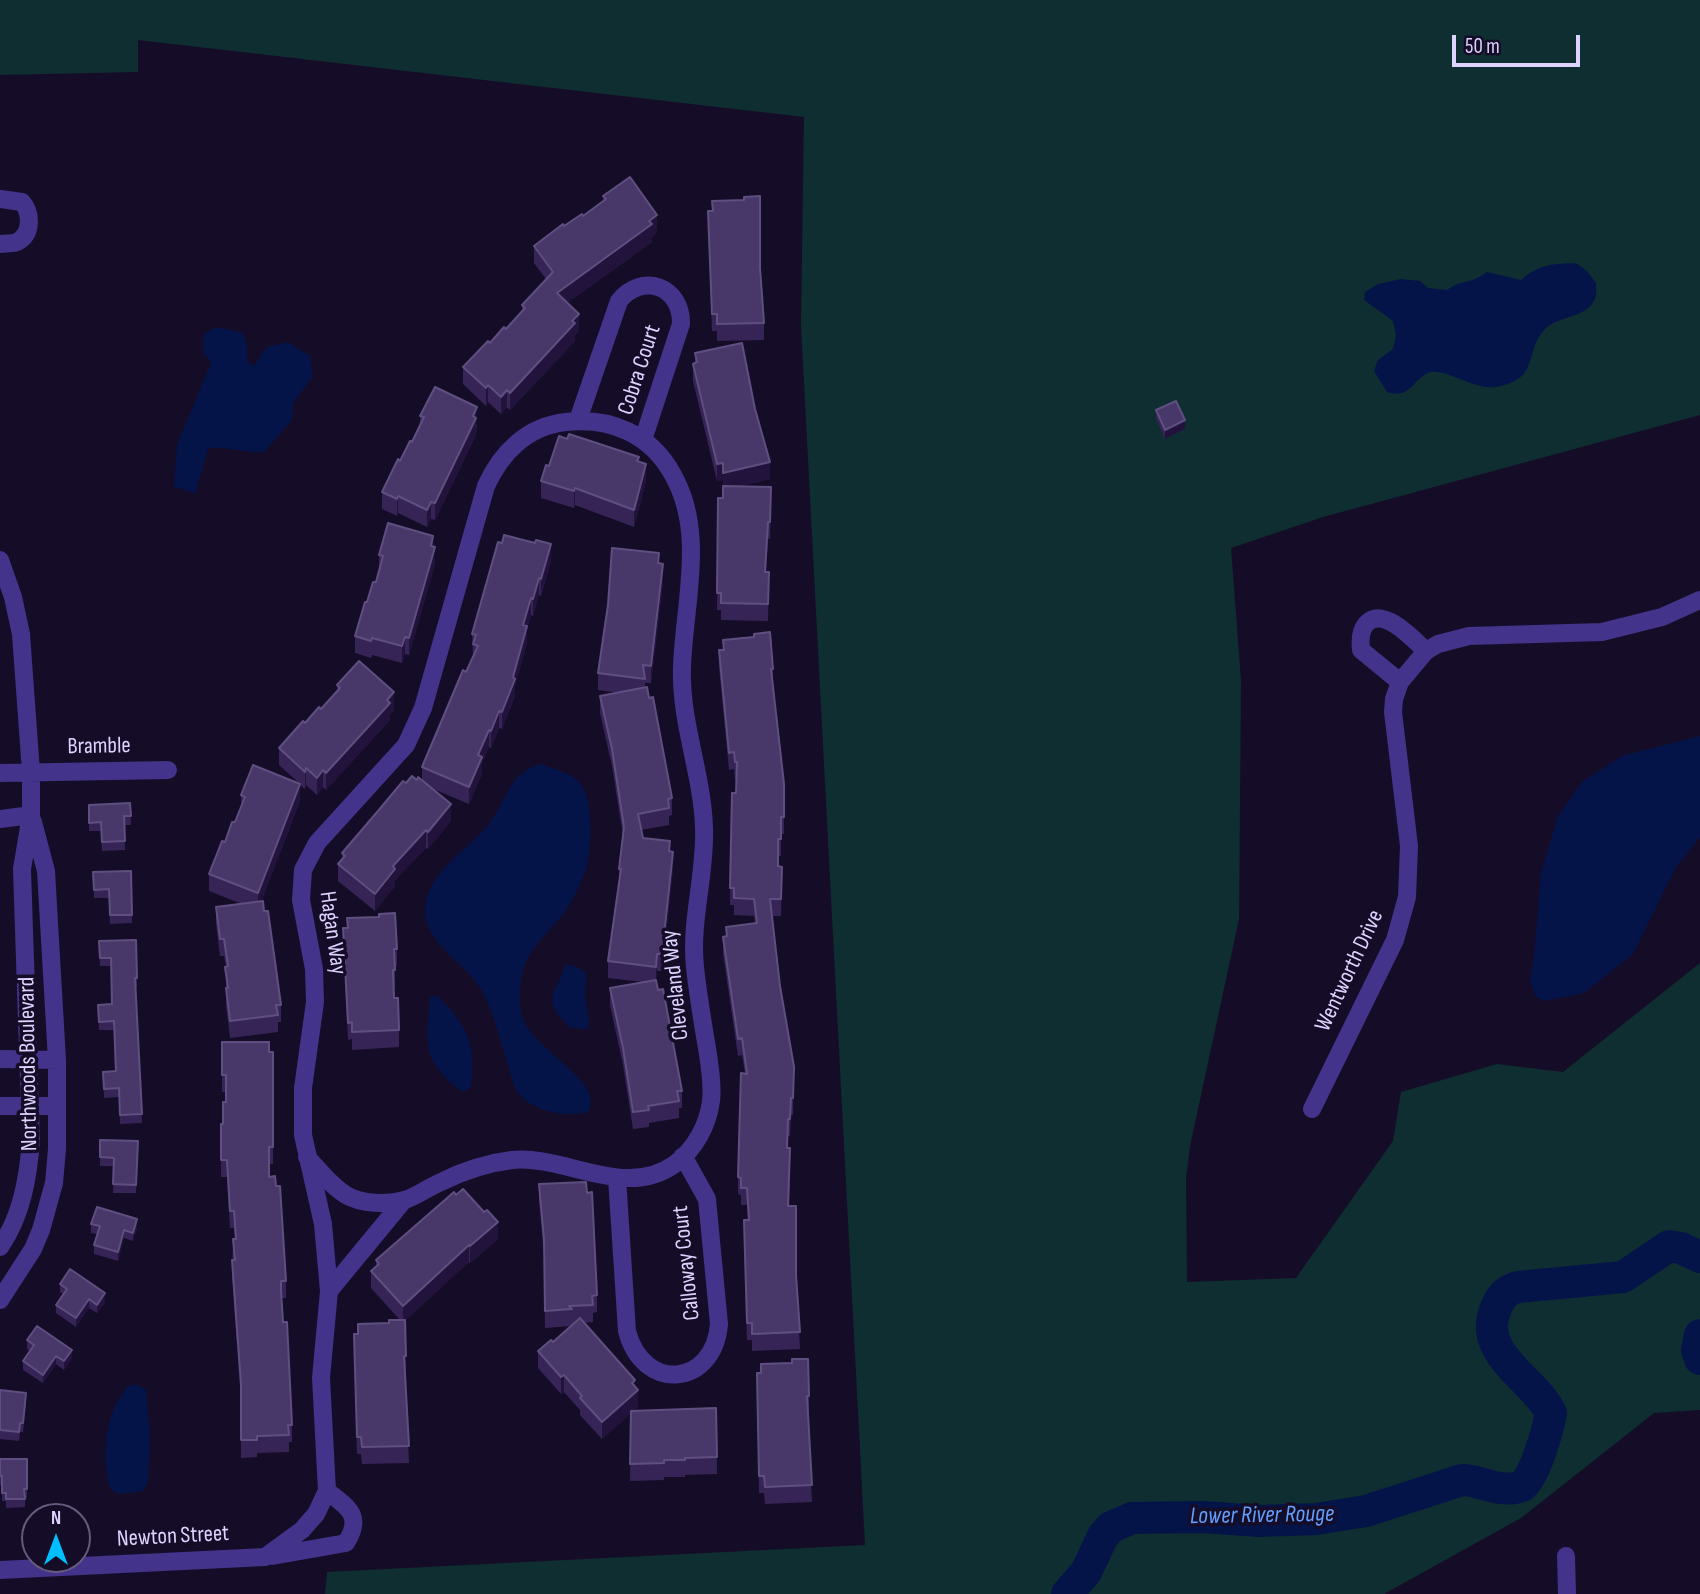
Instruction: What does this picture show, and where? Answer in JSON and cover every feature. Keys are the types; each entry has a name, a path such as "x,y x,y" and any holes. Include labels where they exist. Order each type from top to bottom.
{"street":[{"path":"0,199 22,202 28,209 29,223 24,235 17,242 0,244"},
{"name":"Cobra Court","path":"578,421 619,301 633,289 659,287 674,298 679,306 681,324 643,440"},
{"name":"Hagan Way","path":"327,1491 321,1378 329,1291 323,1224 303,1135 302,1099 314,1024 315,981 301,900 303,870 317,843 406,745 419,718 486,486 494,469 512,447 539,429 558,423 578,421 612,424 643,440"},
{"name":"Cleveland Way","path":"307,1157 348,1197 372,1202 404,1200 472,1169 512,1160 547,1161 618,1178 648,1176 674,1165 698,1140 707,1121 712,1101 712,1080 693,943 704,842 702,808 681,687 692,562 687,516 674,477 662,457 643,440"},
{"name":"Northwoods Boulevard","path":"0,560 13,597 20,634 31,772 31,815 22,869 26,1060 31,1141 28,1180 16,1216 0,1247"},
{"name":"Wentworth Drive","path":"1312,1109 1395,940 1407,897 1409,846 1393,712 1400,682 1426,651 1438,644 1469,636 1602,632 1661,617 1700,600"},
{"path":"1400,682 1361,650 1361,632 1366,624 1377,619 1392,622 1426,651"},
{"name":"Bramble","path":"0,773 168,770"},
{"path":"0,818 31,815"},
{"name":"Northwoods Boulevard","path":"0,1300 33,1249 48,1210 57,1149 57,1060 46,872 31,815"},
{"path":"0,1059 57,1060"},
{"path":"0,1105 57,1106"},
{"name":"Calloway Court","path":"618,1178 626,1331 629,1341 638,1358 652,1369 668,1374 684,1373 701,1364 710,1354 716,1342 719,1324 707,1199 683,1156"},
{"name":"Cleveland Way","path":"329,1291 404,1200"},
{"path":"265,1557 302,1530 316,1514 327,1491"},
{"name":"Newton Street","path":"0,1570 265,1557 346,1544 354,1530 354,1517 344,1504 327,1491"},
{"path":"1566,1556 1567,1594"}],"green space":[{"path":"0,0 1700,0 1700,415 1323,517 1231,548 1241,681 1239,919 1190,1146 1186,1178 1187,1282 1296,1278 1393,1141 1401,1092 1497,1064 1563,1072 1700,963 1700,1410 1654,1413 1521,1518 1384,1594 325,1594 327,1572 865,1545 801,325 804,117 138,40 138,72 0,75"}],"shaded area":[{"path":"1576,263 1587,271 1596,283 1595,299 1586,310 1545,329 1538,338 1525,372 1519,378 1495,387 1486,387 1434,372 1422,376 1406,391 1395,394 1387,392 1374,371 1378,360 1393,349 1396,335 1393,321 1364,300 1365,292 1378,284 1401,279 1420,281 1428,288 1447,290 1487,272 1521,280 1546,266"},
{"path":"216,327 243,333 247,346 247,361 254,366 267,347 288,342 310,356 313,376 293,404 292,420 264,452 208,448 195,494 174,486 177,445 211,363 203,352 204,334"},
{"path":"1700,736 1700,837 1675,869 1633,954 1584,993 1545,1001 1536,997 1530,982 1541,873 1558,816 1582,782 1622,756"},
{"path":"541,764 561,771 579,782 587,798 590,819 590,841 585,871 570,904 536,945 525,963 520,995 522,1016 528,1029 586,1087 591,1099 589,1111 572,1114 543,1109 526,1101 518,1092 484,994 472,977 437,941 426,921 428,895 441,872 491,821 515,780 530,768"},
{"path":"565,964 586,973 588,1029 571,1028 552,1003"},
{"path":"436,995 462,1026 471,1047 471,1087 464,1092 444,1076 430,1054 430,997"},
{"path":"138,1385 146,1390 150,1437 148,1482 143,1491 119,1494 111,1490 107,1471 108,1430 114,1408 127,1386"}],"building":[{"path":"630,177 657,215 649,221 652,224 557,293 579,314 572,321 575,323 510,393 507,390 501,397 488,385 486,388 463,367 488,341 490,343 504,327 506,329 525,308 522,305 553,272 534,246 563,224 564,226 582,214 583,216 606,199 603,196"},
{"path":"760,196 760,268 764,323 717,324 717,314 712,314 708,211 713,211 712,201 744,200 744,197"},
{"path":"742,343 755,409 770,462 723,473 723,463 717,464 693,364 697,362 695,353"},
{"path":"435,387 477,407 473,416 476,418 435,503 431,502 427,510 398,496 397,499 382,492 398,459 400,461 410,441 412,442 424,417 420,416"},
{"path":"1176,401 1185,420 1165,430 1156,410"},
{"path":"569,434 639,457 637,461 646,464 634,510 575,488 574,491 541,481 559,436 567,439"},
{"path":"723,486 771,487 765,572 769,572 768,604 721,603 721,593 717,593 718,498 723,498"},
{"path":"388,523 433,536 431,546 435,547 409,638 405,637 402,646 355,636 365,602 373,582 376,582 383,556 379,555"},
{"path":"504,535 551,544 523,625 527,626 513,677 515,679 502,712 499,711 478,755 482,757 469,787 422,767 463,670 466,672 478,646 473,644 476,635 472,634 498,542 502,543"},
{"path":"612,548 659,553 658,563 663,564 651,666 643,665 645,679 598,673 608,605"},
{"path":"770,632 771,669 784,784 784,817 781,817 781,839 778,839 778,866 782,867 781,899 770,899 780,986 794,1067 793,1098 788,1119 788,1206 796,1206 796,1275 800,1332 752,1334 752,1323 747,1323 744,1220 749,1220 747,1188 741,1188 741,1178 738,1177 741,1073 747,1074 742,1038 738,1039 723,937 727,936 726,927 757,923 754,899 734,898 734,888 730,888 732,793 736,793 737,762 734,752 729,753 719,650 724,650 723,640 754,637 754,634"},
{"path":"359,661 394,692 387,700 390,703 326,773 323,770 317,778 306,768 305,772 279,748 303,721 305,723 319,707 321,709 340,688 337,685"},
{"path":"647,687 649,698 653,697 672,798 668,799 669,808 638,814 643,838 670,841 669,851 673,852 662,954 657,954 656,967 608,961 624,827 612,749 600,696"},
{"path":"253,765 300,784 258,893 209,874 222,841 225,842 232,822 235,822 245,797 241,795"},
{"path":"412,776 417,780 418,777 451,804 428,832 426,830 393,866 395,869 375,894 338,864 345,856 342,853 403,781 406,783"},
{"path":"130,803 131,816 124,816 125,841 102,842 101,822 89,823 89,805"},
{"path":"131,871 132,915 110,915 109,889 94,890 93,872"},
{"path":"263,901 264,911 268,911 281,1005 276,1005 278,1015 230,1021 225,967 228,966 224,939 220,939 216,907"},
{"path":"395,913 397,949 394,949 393,970 394,998 398,998 399,1030 352,1032 352,1022 348,1023 343,928 348,928 347,918 379,917 379,914"},
{"path":"136,940 135,978 142,1114 120,1115 119,1088 104,1089 103,1072 116,1071 114,1021 99,1022 98,1005 112,1004 111,958 100,958 99,941"},
{"path":"656,980 658,990 663,989 682,1091 677,1091 679,1101 648,1106 649,1110 633,1112 610,988"},
{"path":"222,1042 269,1042 269,1052 273,1052 273,1147 269,1147 269,1177 275,1176 276,1186 280,1186 286,1281 281,1281 281,1291 283,1322 287,1322 292,1425 288,1425 289,1435 257,1436 257,1440 241,1440 241,1384 232,1260 235,1260 233,1239 236,1239 234,1211 230,1211 227,1160 221,1160 221,1124 223,1102 226,1102 226,1075 222,1075"},
{"path":"100,1140 138,1141 136,1185 113,1184 114,1158 100,1157"},
{"path":"586,1182 587,1193 592,1192 597,1295 592,1296 593,1305 545,1311 544,1239 539,1184"},
{"path":"463,1189 484,1212 487,1210 498,1222 403,1306 371,1271 379,1264 376,1260 454,1192 456,1195"},
{"path":"97,1207 137,1219 133,1233 124,1230 118,1252 94,1245 100,1226 91,1224"},
{"path":"70,1269 105,1293 97,1305 89,1299 76,1318 56,1305 67,1289 60,1284"},
{"path":"580,1318 635,1380 632,1383 638,1390 602,1422 564,1375 561,1377 538,1351 551,1340 553,1342"},
{"path":"389,1320 405,1320 404,1356 409,1446 362,1447 361,1437 357,1437 354,1334 358,1334 358,1324 389,1323"},
{"path":"37,1326 72,1350 64,1361 56,1356 43,1375 23,1361 34,1345 27,1340"},
{"path":"792,1359 808,1359 807,1396 812,1485 765,1487 764,1476 759,1476 757,1373 761,1373 761,1364 792,1363"},
{"path":"0,1390 26,1393 23,1423 20,1423 19,1432 0,1430"},
{"path":"716,1408 717,1457 630,1464 631,1411"},
{"path":"0,1459 27,1459 25,1499 6,1499 6,1493 2,1493"}],"waterway":[{"name":"Lower River Rouge","path":"1067,1594 1086,1572 1103,1536 1111,1527 1132,1518 1202,1517 1259,1521 1316,1519 1366,1511 1462,1480 1502,1488 1522,1486 1536,1463 1551,1413 1543,1400 1510,1365 1494,1339 1492,1324 1502,1297 1518,1287 1623,1277 1669,1246 1681,1248 1700,1257"},
{"name":"Lower River Rouge","path":"1700,1335 1697,1350 1700,1359"}]}
